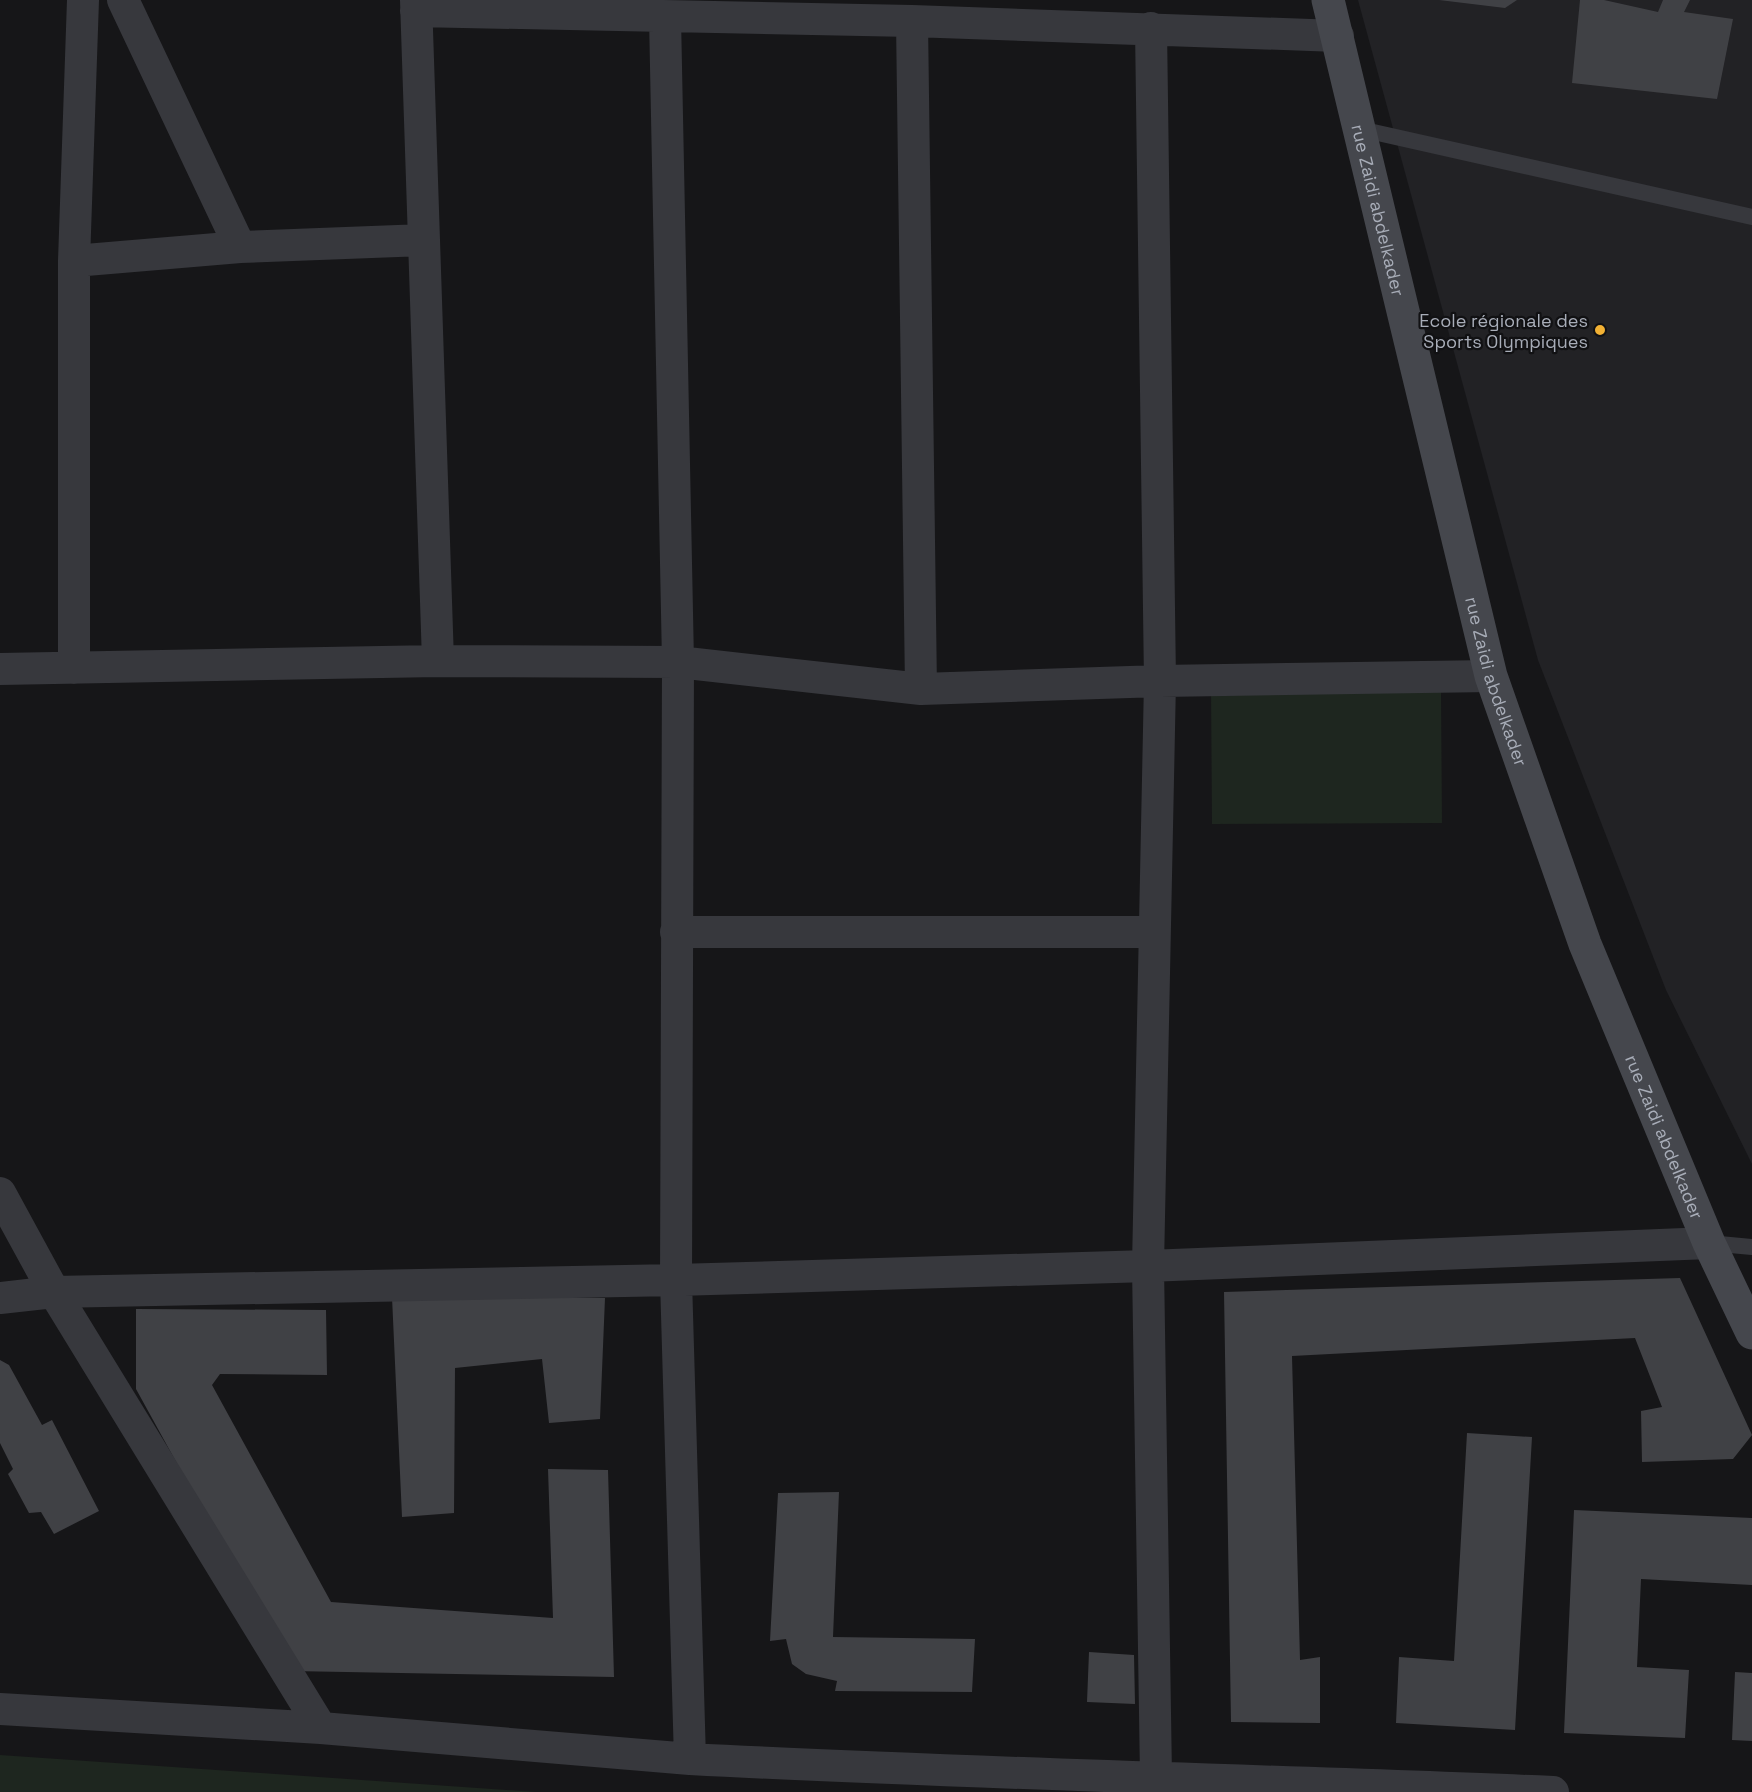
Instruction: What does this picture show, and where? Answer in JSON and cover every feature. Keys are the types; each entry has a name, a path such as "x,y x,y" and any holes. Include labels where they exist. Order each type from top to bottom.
{"main road":[{"name":"rue Zaidi abdelkader","path":"1328,0 1491,676 1585,944 1709,1243 1752,1333"}],"street":[{"path":"74,668 74,261 83,0"},
{"path":"123,0 240,247"},
{"path":"438,661 416,5 665,17 912,21 1338,36"},
{"path":"665,17 678,662 676,1280 690,1759"},
{"path":"912,21 921,689"},
{"path":"1151,28 1160,681 1148,1266 1156,1776"},
{"path":"74,261 240,247 424,240"},
{"path":"0,669 438,661 678,662 921,689 1160,681 1491,676"},
{"path":"676,932 1154,932"},
{"path":"0,1193 54,1292 321,1728"},
{"path":"0,1298 54,1292 676,1280 1148,1266 1709,1243"},
{"path":"0,1709 321,1728 690,1759 869,1780 1156,1776 1553,1792"}],"lane":[{"path":"1360,129 1752,217"},
{"path":"1709,1243 1752,1247"}],"shaded area":[{"name":"Ecole régionale des Sports Olympiques","path":"1358,0 1752,0 1752,1164 1666,990 1538,660"},
{"path":"1441,689 1442,823 1212,824 1211,690"},
{"path":"0,1755 536,1792 0,1792"}],"building":[{"path":"1439,0 1517,0 1505,8"},
{"path":"1580,0 1604,0 1658,12 1663,0 1690,0 1684,12 1733,19 1717,99 1572,83"},
{"path":"1680,1278 1752,1435 1733,1459 1642,1462 1641,1411 1662,1407 1635,1338 1292,1356 1300,1660 1320,1657 1320,1723 1231,1722 1224,1292"},
{"path":"392,1297 605,1298 600,1419 549,1423 542,1359 455,1368 454,1513 402,1517"},
{"path":"136,1309 326,1310 327,1375 220,1374 212,1385 331,1602 553,1618 548,1469 608,1470 614,1677 291,1671 136,1389"},
{"path":"0,1360 9,1365 42,1425 52,1420 99,1511 54,1534 41,1512 29,1513 8,1474 13,1469 0,1443"},
{"path":"1467,1433 1532,1437 1515,1730 1396,1723 1399,1657 1454,1661"},
{"path":"839,1492 833,1637 975,1639 972,1692 835,1691 837,1681 806,1674 792,1664 786,1639 770,1641 778,1493"},
{"path":"1574,1510 1752,1518 1752,1585 1641,1579 1637,1667 1689,1670 1685,1738 1564,1733"},
{"path":"1089,1652 1134,1655 1135,1704 1087,1702"},
{"path":"1735,1672 1752,1673 1752,1741 1732,1740"}],"place":[{"name":"Ecole régionale des Sports Olympiques","path":"1600,330"}]}
